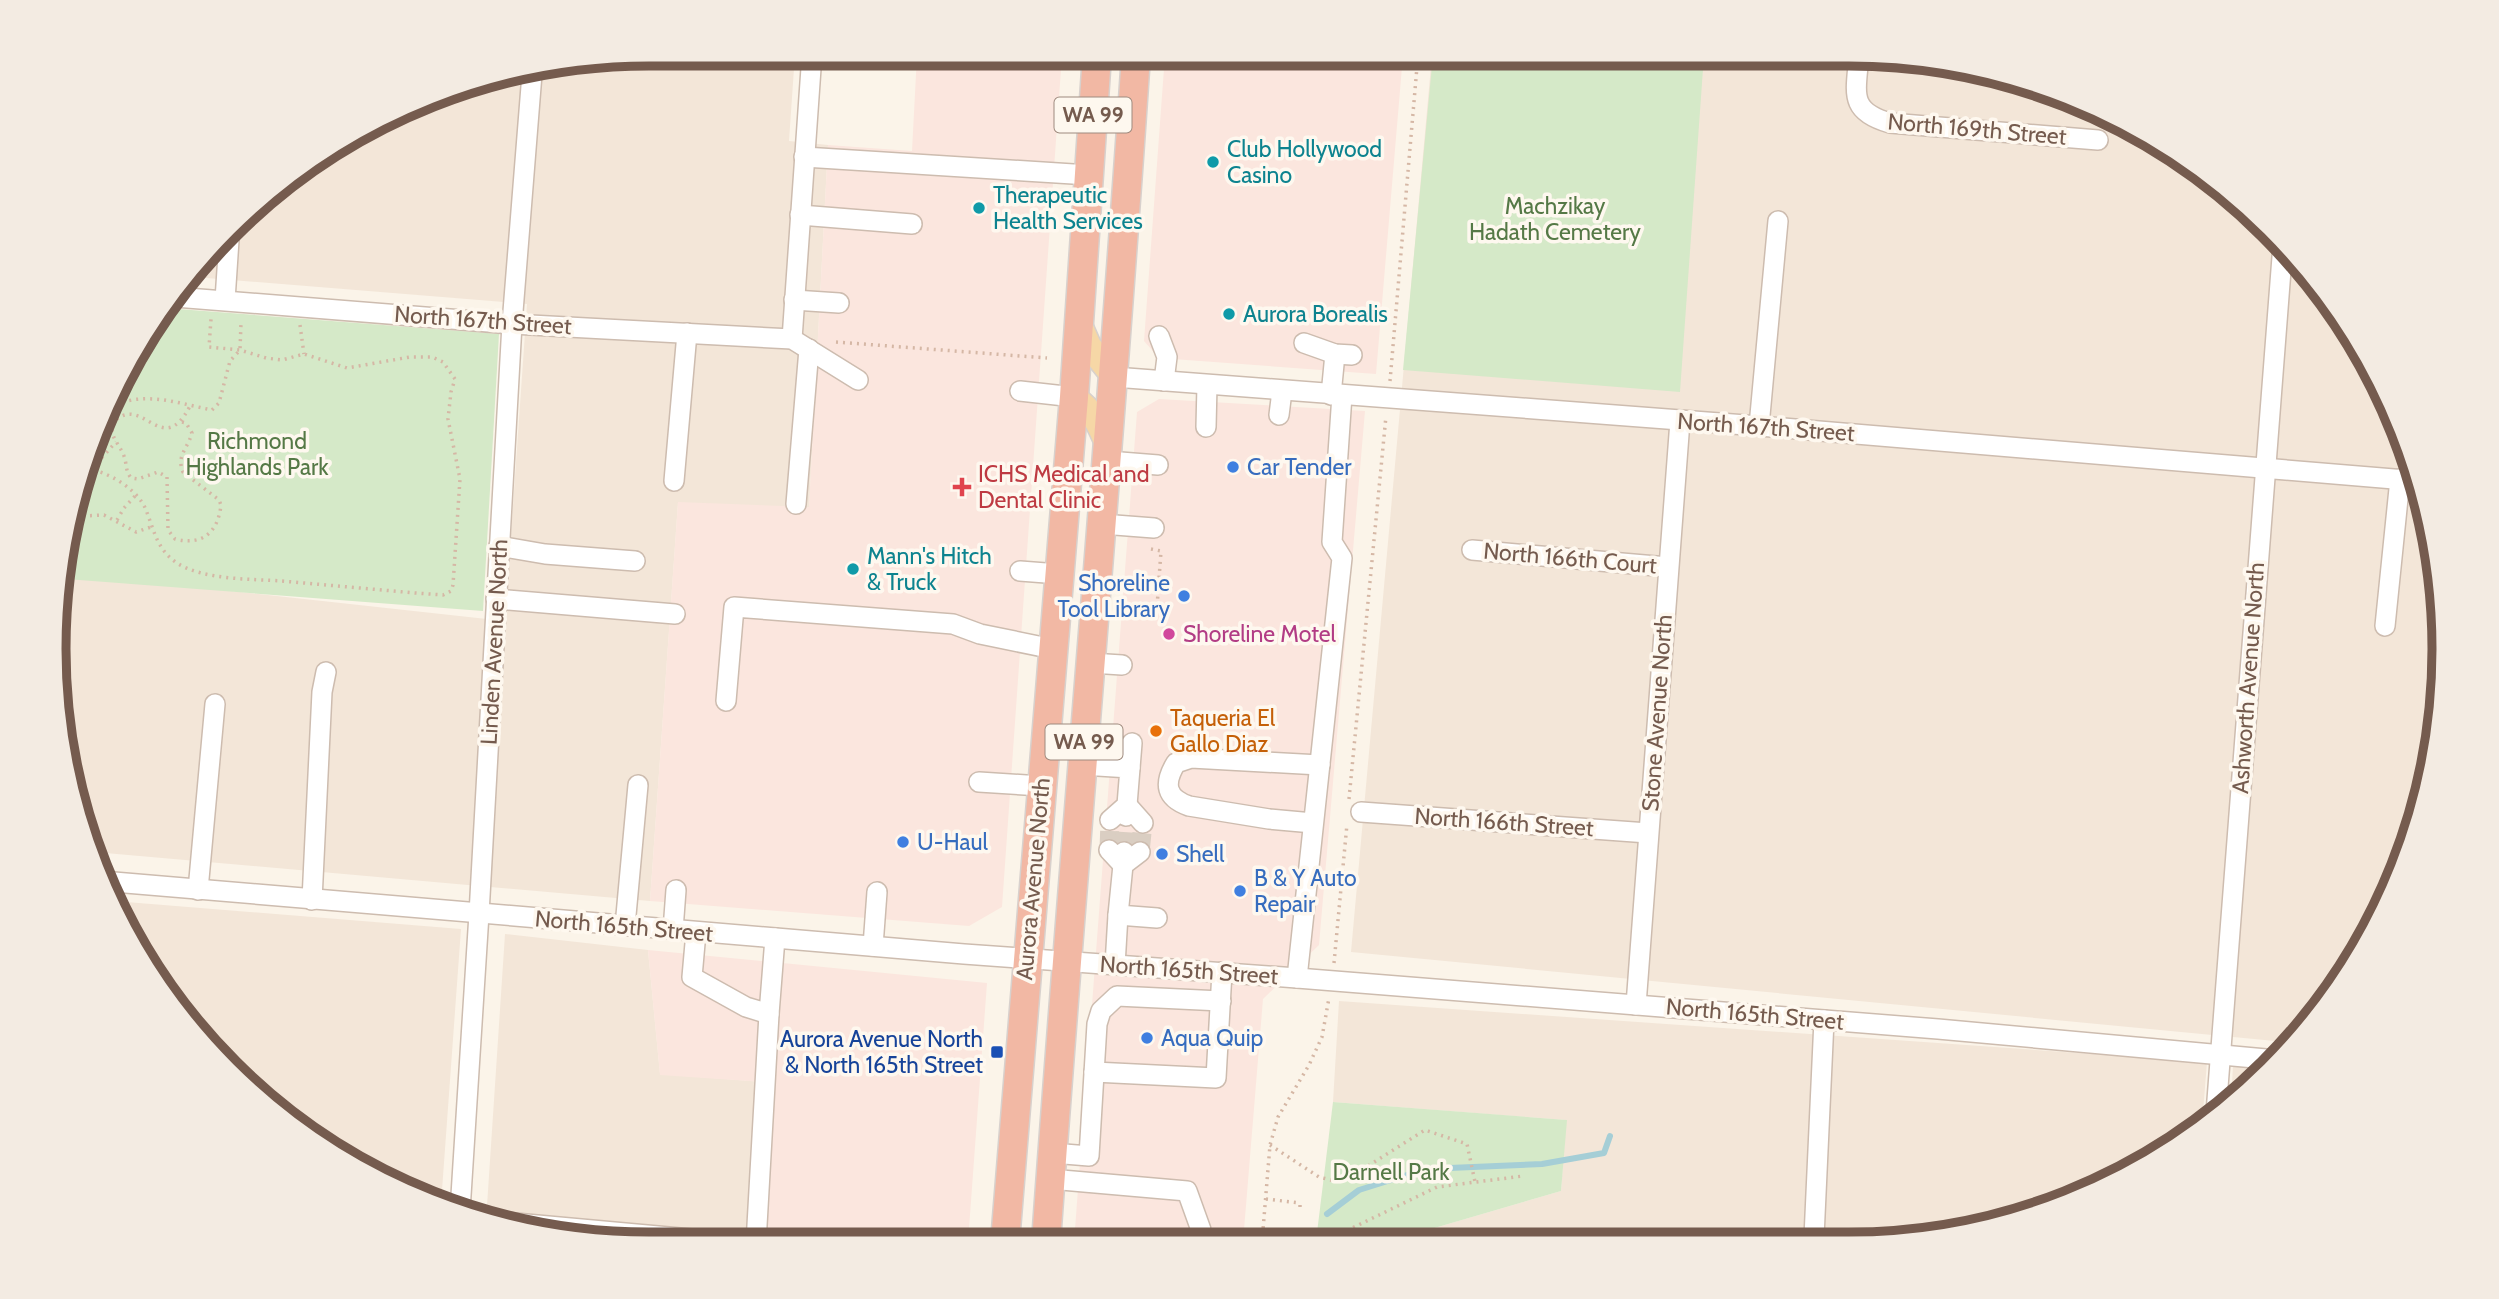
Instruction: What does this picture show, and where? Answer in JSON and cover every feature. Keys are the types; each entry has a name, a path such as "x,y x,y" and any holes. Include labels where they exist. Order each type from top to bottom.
{"highway":[{"name":"Aurora Avenue North","path":"1006,1232 1074,397 1096,66"},
{"name":"Aurora Avenue North","path":"1047,1232 1114,377 1135,66"}],"main road":[{"path":"1079,323 1089,346 1114,377"},
{"path":"1074,397 1098,419 1108,455"}],"street":[{"path":"811,66 792,339 858,380"},
{"name":"North 169th Street","path":"1858,66 1856,93 1860,107 1871,118 1890,123 2098,140"},
{"name":"Linden Avenue North","path":"461,1201 512,324 532,79"},
{"path":"804,157 1089,176"},
{"path":"800,215 912,224"},
{"path":"1759,426 1778,221"},
{"path":"225,300 229,246"},
{"name":"Ashworth Avenue North","path":"2217,1102 2282,258"},
{"name":"North 167th Street","path":"185,298 512,324 792,339"},
{"path":"794,300 839,303"},
{"path":"674,481 687,333"},
{"path":"1159,336 1167,357 1164,381"},
{"path":"1297,978 1342,558 1332,542 1336,395 1343,354 1304,343"},
{"path":"796,504 809,349"},
{"name":"North 167th Street","path":"1114,377 1759,426 2407,480"},
{"path":"1206,427 1207,385"},
{"path":"1279,415 1282,390"},
{"path":"1020,391 1074,397"},
{"name":"Stone Avenue North","path":"1636,1005 1679,421"},
{"path":"1108,455 1158,465"},
{"path":"2385,626 2408,484"},
{"path":"1102,524 1154,528"},
{"path":"499,546 545,554 635,561"},
{"name":"North 166th Court","path":"1472,550 1668,567"},
{"path":"1020,571 1059,574"},
{"path":"496,599 675,614"},
{"path":"726,701 734,607 953,624 980,634 1053,649"},
{"path":"1091,663 1122,665"},
{"path":"312,900 322,692 326,671"},
{"path":"198,890 215,704"},
{"path":"1127,817 1132,743"},
{"path":"1313,823 1269,820 1178,803 1168,787 1168,778 1176,763 1191,758 1320,765"},
{"path":"1082,765 1130,768"},
{"path":"979,782 1041,786"},
{"path":"625,926 638,785"},
{"name":"North 166th Street","path":"1353,808 1648,833"},
{"path":"1115,965 1124,855"},
{"name":"North 165th Street","path":"115,882 1027,959 1824,1020 2265,1059"},
{"path":"673,930 676,890"},
{"path":"873,946 877,892"},
{"path":"1118,915 1157,918"},
{"path":"696,932 692,977 746,1007 769,1014"},
{"path":"757,1232 775,938"},
{"path":"1094,1072 1216,1079 1222,972"},
{"path":"1051,1166 1089,1156 1097,1024 1101,1011 1118,996 1221,1001"},
{"path":"1814,1232 1824,1020"},
{"path":"1051,1166 1187,1191 1201,1230"}],"path":[{"path":"1389,386 1417,66"},
{"path":"299,317 304,354"},
{"path":"95,470 136,495 146,509 162,551 177,563 203,573 443,595 451,591 460,501 458,467 448,419 455,379 443,362 432,357 399,358 347,368 304,354 282,360 240,350 209,347 211,320 222,321"},
{"path":"122,402 129,399 168,400 212,410 219,403 230,361 240,350 242,323 232,322"},
{"path":"832,342 1047,358"},
{"path":"182,422 190,427 192,433 181,454 183,471 219,500 221,505 214,530 202,540 175,539 168,530 167,477 158,472 138,479 131,478 126,470 124,454 111,434 111,427 118,417 124,415 135,414 163,428 172,427 182,422 190,406"},
{"path":"1334,966 1353,808 1387,408"},
{"path":"99,470 97,463 116,442"},
{"path":"117,520 136,495"},
{"path":"83,516 104,516 117,520 136,532 151,527"},
{"path":"1152,550 1161,551 1157,607"},
{"path":"1264,1232 1270,1145 1278,1117 1309,1065 1322,1037 1331,990"},
{"path":"1270,1145 1319,1177 1335,1181 1352,1176 1425,1130 1467,1144 1475,1182"},
{"path":"1331,1232 1348,1230 1437,1186 1523,1176"},
{"path":"1266,1199 1300,1203"}],"shaded area":[{"path":"650,66 794,66 789,141 828,145 809,508 678,503 650,901 103,853 86,800 71,726 66,650 71,573 505,621 527,304 201,278 237,237 265,211 326,165 392,127 462,97 499,86 573,71"},
{"path":"916,66 1061,66 1002,907 969,926 650,901 678,502 809,507 828,145 912,151"},
{"path":"1164,66 1402,66 1376,374 1159,358 1144,341"},
{"path":"1431,66 1850,66 1926,71 2000,86 2037,97 2073,111 2141,145 2204,187 2234,211 2288,265 2334,326 2354,358 2388,426 2402,462 2421,536 2431,611 2428,726 2413,800 2388,873 2354,941 2334,973 2281,1042 1351,952"},
{"path":"1159,399 1365,411 1319,945 1263,999 1244,1232 1075,1232 1137,412"},
{"path":"125,902 461,929 442,1194 358,1154 295,1112 265,1088 211,1034 187,1004 145,941"},
{"path":"505,934 648,950 660,1074 764,1082 753,1232 650,1232 573,1228 487,1209"},
{"path":"648,950 987,983 969,1232 753,1232 764,1082 660,1075"},
{"path":"1339,1001 2207,1062 2203,1113 2141,1154 2073,1188 2037,1202 1963,1221 1888,1231 1421,1232 1561,1191 1566,1120 1333,1102"},
{"path":"2233,1066 2256,1068 2234,1088 2232,1090"}],"green space":[{"name":"Machzikay Hadath Cemetery","path":"1432,66 1703,66 1680,392 1403,370"},
{"name":"Richmond Highlands Park","path":"177,309 499,334 483,611 70,579 86,499 111,426 145,358"},
{"name":"Darnell Park","path":"1333,1102 1567,1120 1561,1191 1421,1232 1317,1232"}],"waterway":[{"path":"1327,1214 1359,1190 1426,1169 1542,1164 1604,1153 1610,1136"}],"tunnel":[{"path":"1109,850 1110,820"},
{"path":"1124,851 1126,821"},
{"path":"1140,852 1143,823"}],"place":[{"name":"Club Hollywood Casino","path":"1213,162"},
{"name":"Therapeutic Health Services","path":"979,208"},
{"name":"Aurora Borealis","path":"1229,314"},
{"name":"Car Tender","path":"1233,467"},
{"name":"ICHS Medical and Dental Clinic","path":"962,487"},
{"name":"Mann's Hitch & Truck","path":"853,569"},
{"name":"Shoreline Tool Library","path":"1184,596"},
{"name":"Shoreline Motel","path":"1169,634"},
{"name":"Taqueria El Gallo Diaz","path":"1156,731"},
{"name":"U-Haul","path":"903,842"},
{"name":"Shell","path":"1162,854"},
{"name":"B & Y Auto Repair","path":"1240,891"},
{"name":"Aqua Quip","path":"1147,1038"},
{"name":"Aurora Avenue North & North 165th Street","path":"997,1052"}]}
